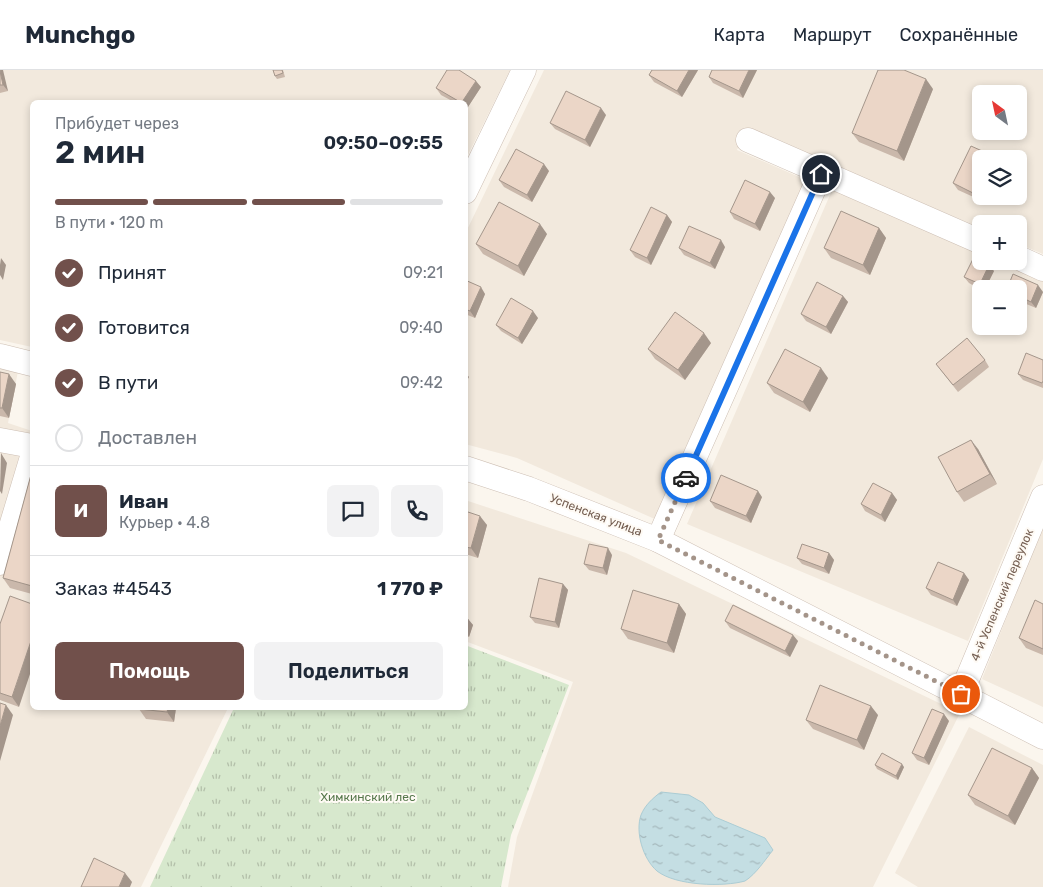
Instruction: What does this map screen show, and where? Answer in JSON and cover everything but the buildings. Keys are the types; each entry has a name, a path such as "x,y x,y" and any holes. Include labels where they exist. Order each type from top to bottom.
{"street":[{"path":"468,186 524,70"},
{"path":"748,140 821,174 972,238"},
{"path":"658,540 821,174"},
{"path":"1027,262 1043,269"},
{"path":"0,356 30,364"},
{"path":"0,440 30,446"},
{"path":"0,563 30,464"},
{"name":"Успенская улица","path":"468,469 529,489 658,540 1043,737"},
{"name":"4-й Успенский переулок","path":"961,694 1043,497"}],"shaded area":[{"path":"0,70 510,70 468,155 468,100 30,100 30,347 0,340"},
{"path":"544,70 1043,70 1043,254 1027,247 1027,215 972,215 972,224 746,129 737,150 806,180 657,520 517,458 468,445 468,228"},
{"path":"833,188 972,248 972,270 1022,270 1043,279 1043,459 968,641 687,524"},
{"path":"0,367 18,371 8,423 30,430 30,710 227,710 141,887 0,887"},
{"path":"468,501 626,553 960,713 873,887 508,887 517,837 573,682 468,642"},
{"path":"1043,526 1043,707 982,679"},
{"path":"969,727 1043,765 1043,887 918,887 895,873"}],"green space":[{"name":"Химкинский лес","path":"468,646 569,685 511,835 501,887 150,887 233,710 468,710"}],"water":[{"path":"661,792 689,795 703,803 715,817 765,838 773,850 757,871 745,881 725,884 700,884 665,876 657,871 648,860 641,845 639,829 639,822 643,811"}],"way so far":[{"path":"686,478 658,540 961,694"}],"route":[{"path":"686,478 821,174"}]}
